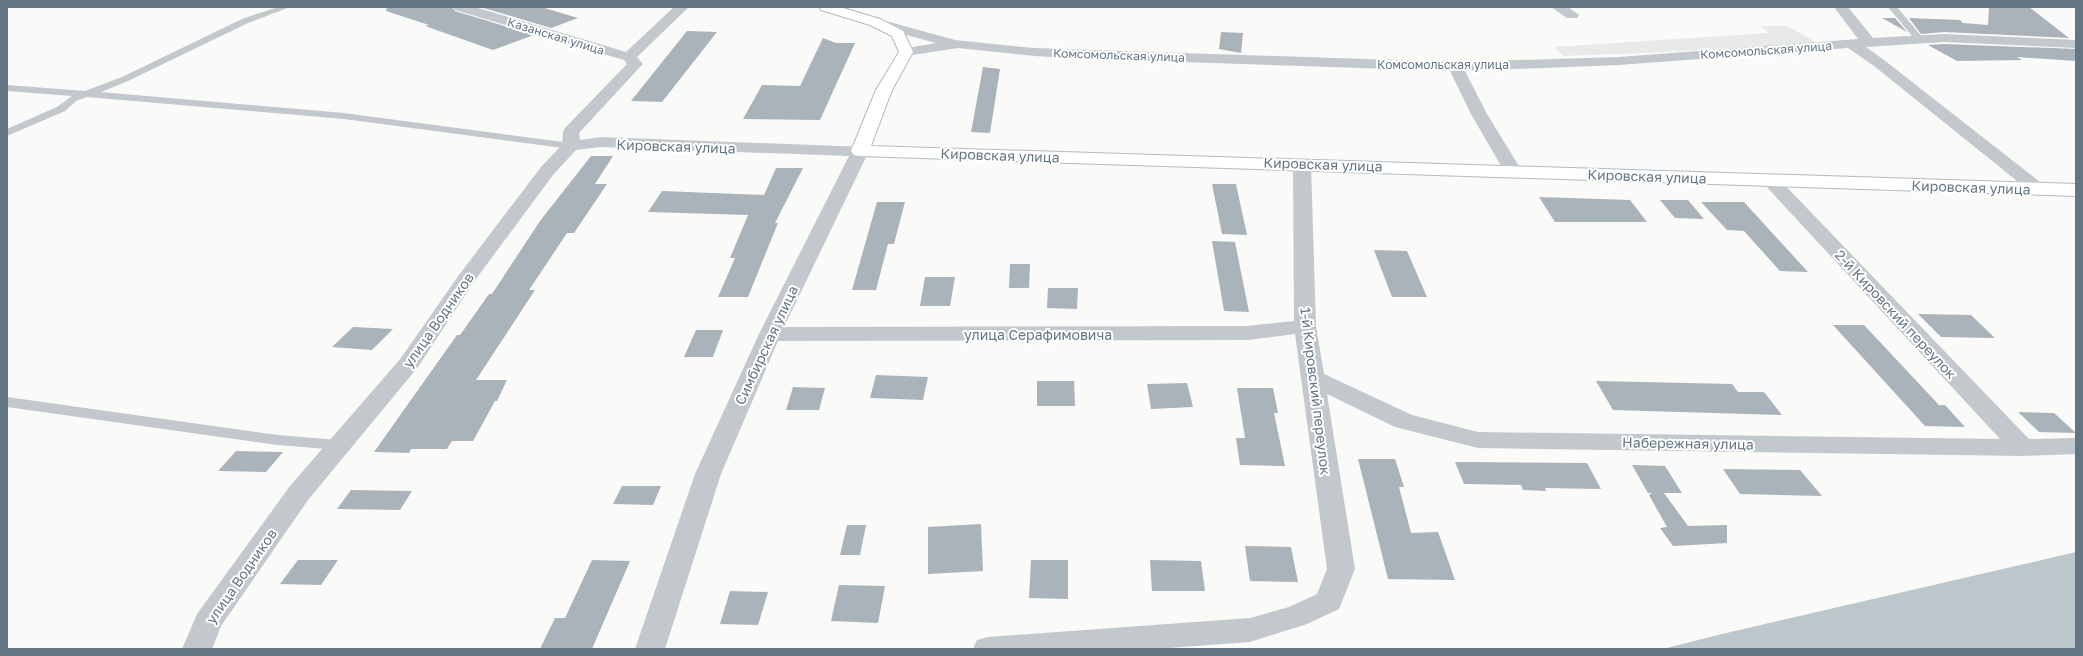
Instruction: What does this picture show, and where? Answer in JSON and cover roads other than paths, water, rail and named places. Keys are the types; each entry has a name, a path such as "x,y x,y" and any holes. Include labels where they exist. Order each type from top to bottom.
{"main road":[{"path":"826,7 875,22 898,34 906,52"},
{"name":"Симбирская улица","path":"860,151 884,90 906,52"},
{"name":"Кировская улица","path":"860,151 1302,164 2075,191"}],"street":[{"name":"Казанская улица","path":"460,7 629,57"},
{"path":"571,146 570,132 635,64 629,57 682,7"},
{"path":"1558,7 1572,15"},
{"path":"1841,7 1869,43"},
{"path":"875,22 958,44"},
{"name":"Комсомольская улица","path":"906,52 958,44 1034,52 1072,54 1454,67 1619,61 1750,50 1951,38 2076,44"},
{"path":"1851,44 1879,63 2038,189"},
{"path":"1454,67 1479,114 1514,171"},
{"name":"Кировская улица","path":"571,146 601,142 860,151"},
{"name":"улица Водников","path":"197,649 208,622 299,493 338,445 410,362 430,330 471,272 547,171 571,146"},
{"name":"Симбирская улица","path":"650,649 708,474 770,334 860,151"},
{"name":"1-й Кировский переулок","path":"988,649 1250,630 1297,616 1329,601 1341,569 1305,326 1302,164"},
{"name":"2-й Кировский переулок","path":"1770,180 2023,448"},
{"name":"улица Серафимовича","path":"770,334 1247,333 1305,326"},
{"name":"Набережная улица","path":"1313,378 1404,421 1478,440 2023,448 2076,446"}],"lane":[{"path":"7,133 61,109 72,99 125,79 245,21 286,7"},
{"path":"1892,7 1920,40"},
{"path":"7,88 147,98 344,116 571,146"},
{"path":"7,402 278,440 338,445"}]}
